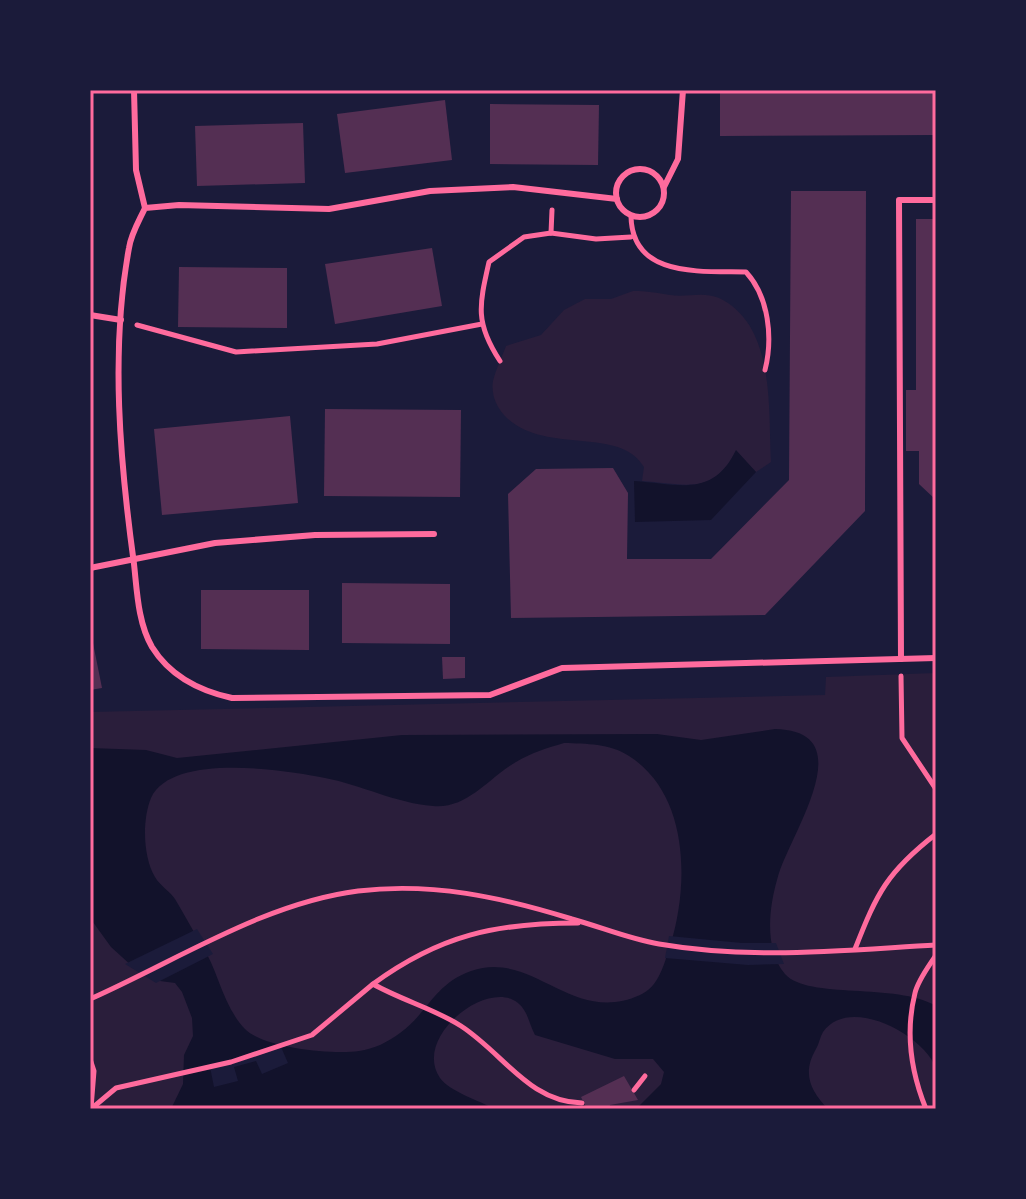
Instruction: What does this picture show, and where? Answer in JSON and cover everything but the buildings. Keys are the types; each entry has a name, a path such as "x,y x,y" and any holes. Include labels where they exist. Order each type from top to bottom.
{"lane":[{"path":"134,90 136,170 145,208 129,244 121,320 121,405 140,613 151,646 168,667 202,691 232,698 490,695 562,668 936,658"},
{"path":"664,187 660,179 647,170 630,171 618,183 617,199 631,216 654,214 663,202 664,187 678,159 683,90"},
{"path":"145,208 179,205 329,209 430,191 513,187 617,199"},
{"path":"901,659 899,200 936,200"},
{"path":"90,315 121,320"},
{"path":"90,568 133,558 244,541 315,535 434,534"}],"path":[{"path":"631,216 631,237 647,256 668,266 693,271 746,272 761,288 771,347 765,370"},
{"path":"500,361 483,335 481,298 489,262 524,237 551,233 596,239 631,237"},
{"path":"121,320 236,352 377,344 482,324"},
{"path":"901,659 902,738 936,789"},
{"path":"855,949 878,892 911,854 936,834"},
{"path":"90,999 311,901 405,887 496,897 660,945 753,954 936,945"},
{"path":"91,1109 116,1088 267,1052 312,1035 373,984 410,959 460,936 524,923 587,923"},
{"path":"926,1109 913,1078 911,1041 914,993 936,955"},
{"path":"373,984 404,1002 458,1024 550,1099 582,1103"},
{"path":"90,1059 94,1071 91,1109"},
{"path":"634,1090 645,1076"}],"shaded area":[{"path":"633,291 713,296 737,311 751,328 765,371 771,462 756,472 736,451 718,475 708,481 685,485 642,481 644,467 633,454 599,443 539,435 520,427 504,415 495,400 493,381 506,346 541,335 564,310 585,299 611,299"},
{"path":"736,450 756,472 711,520 635,522 634,481 680,485 705,482 717,476"},
{"path":"936,673 936,1109 90,1109 90,712 825,695 826,677"},
{"path":"775,729 802,734 815,747 818,766 814,789 774,891 770,928 778,964 796,982 813,987 899,995 936,1006 936,1068 917,1043 901,1032 867,1018 850,1017 835,1022 823,1032 809,1066 813,1088 828,1109 636,1109 661,1084 664,1072 653,1059 615,1059 535,1035 521,1006 505,997 489,998 457,1016 436,1045 434,1062 445,1083 494,1109 171,1109 183,1084 184,1055 193,1036 192,1018 175,983 160,981 133,967 111,947 90,918 90,748 146,750 177,758 402,735 657,734 701,740","holes":["564,743 614,749 629,756 649,773 664,794 680,843 680,896 663,967 646,991 616,1002 594,1001 514,970 493,967 471,971 448,983 410,1025 370,1049 316,1051 267,1041 254,1036 237,1020 207,954 175,899 155,877 148,859 145,827 151,798 163,784 181,774 231,768 284,771 339,781 405,801 445,806 467,798 527,756"]}],"pier":[{"path":"197,929 213,954 156,983 125,964"},
{"path":"669,936 776,943 784,964 748,965 665,958"},
{"path":"281,1047 288,1063 262,1074 256,1061 234,1067 238,1081 214,1087 210,1067"}]}
